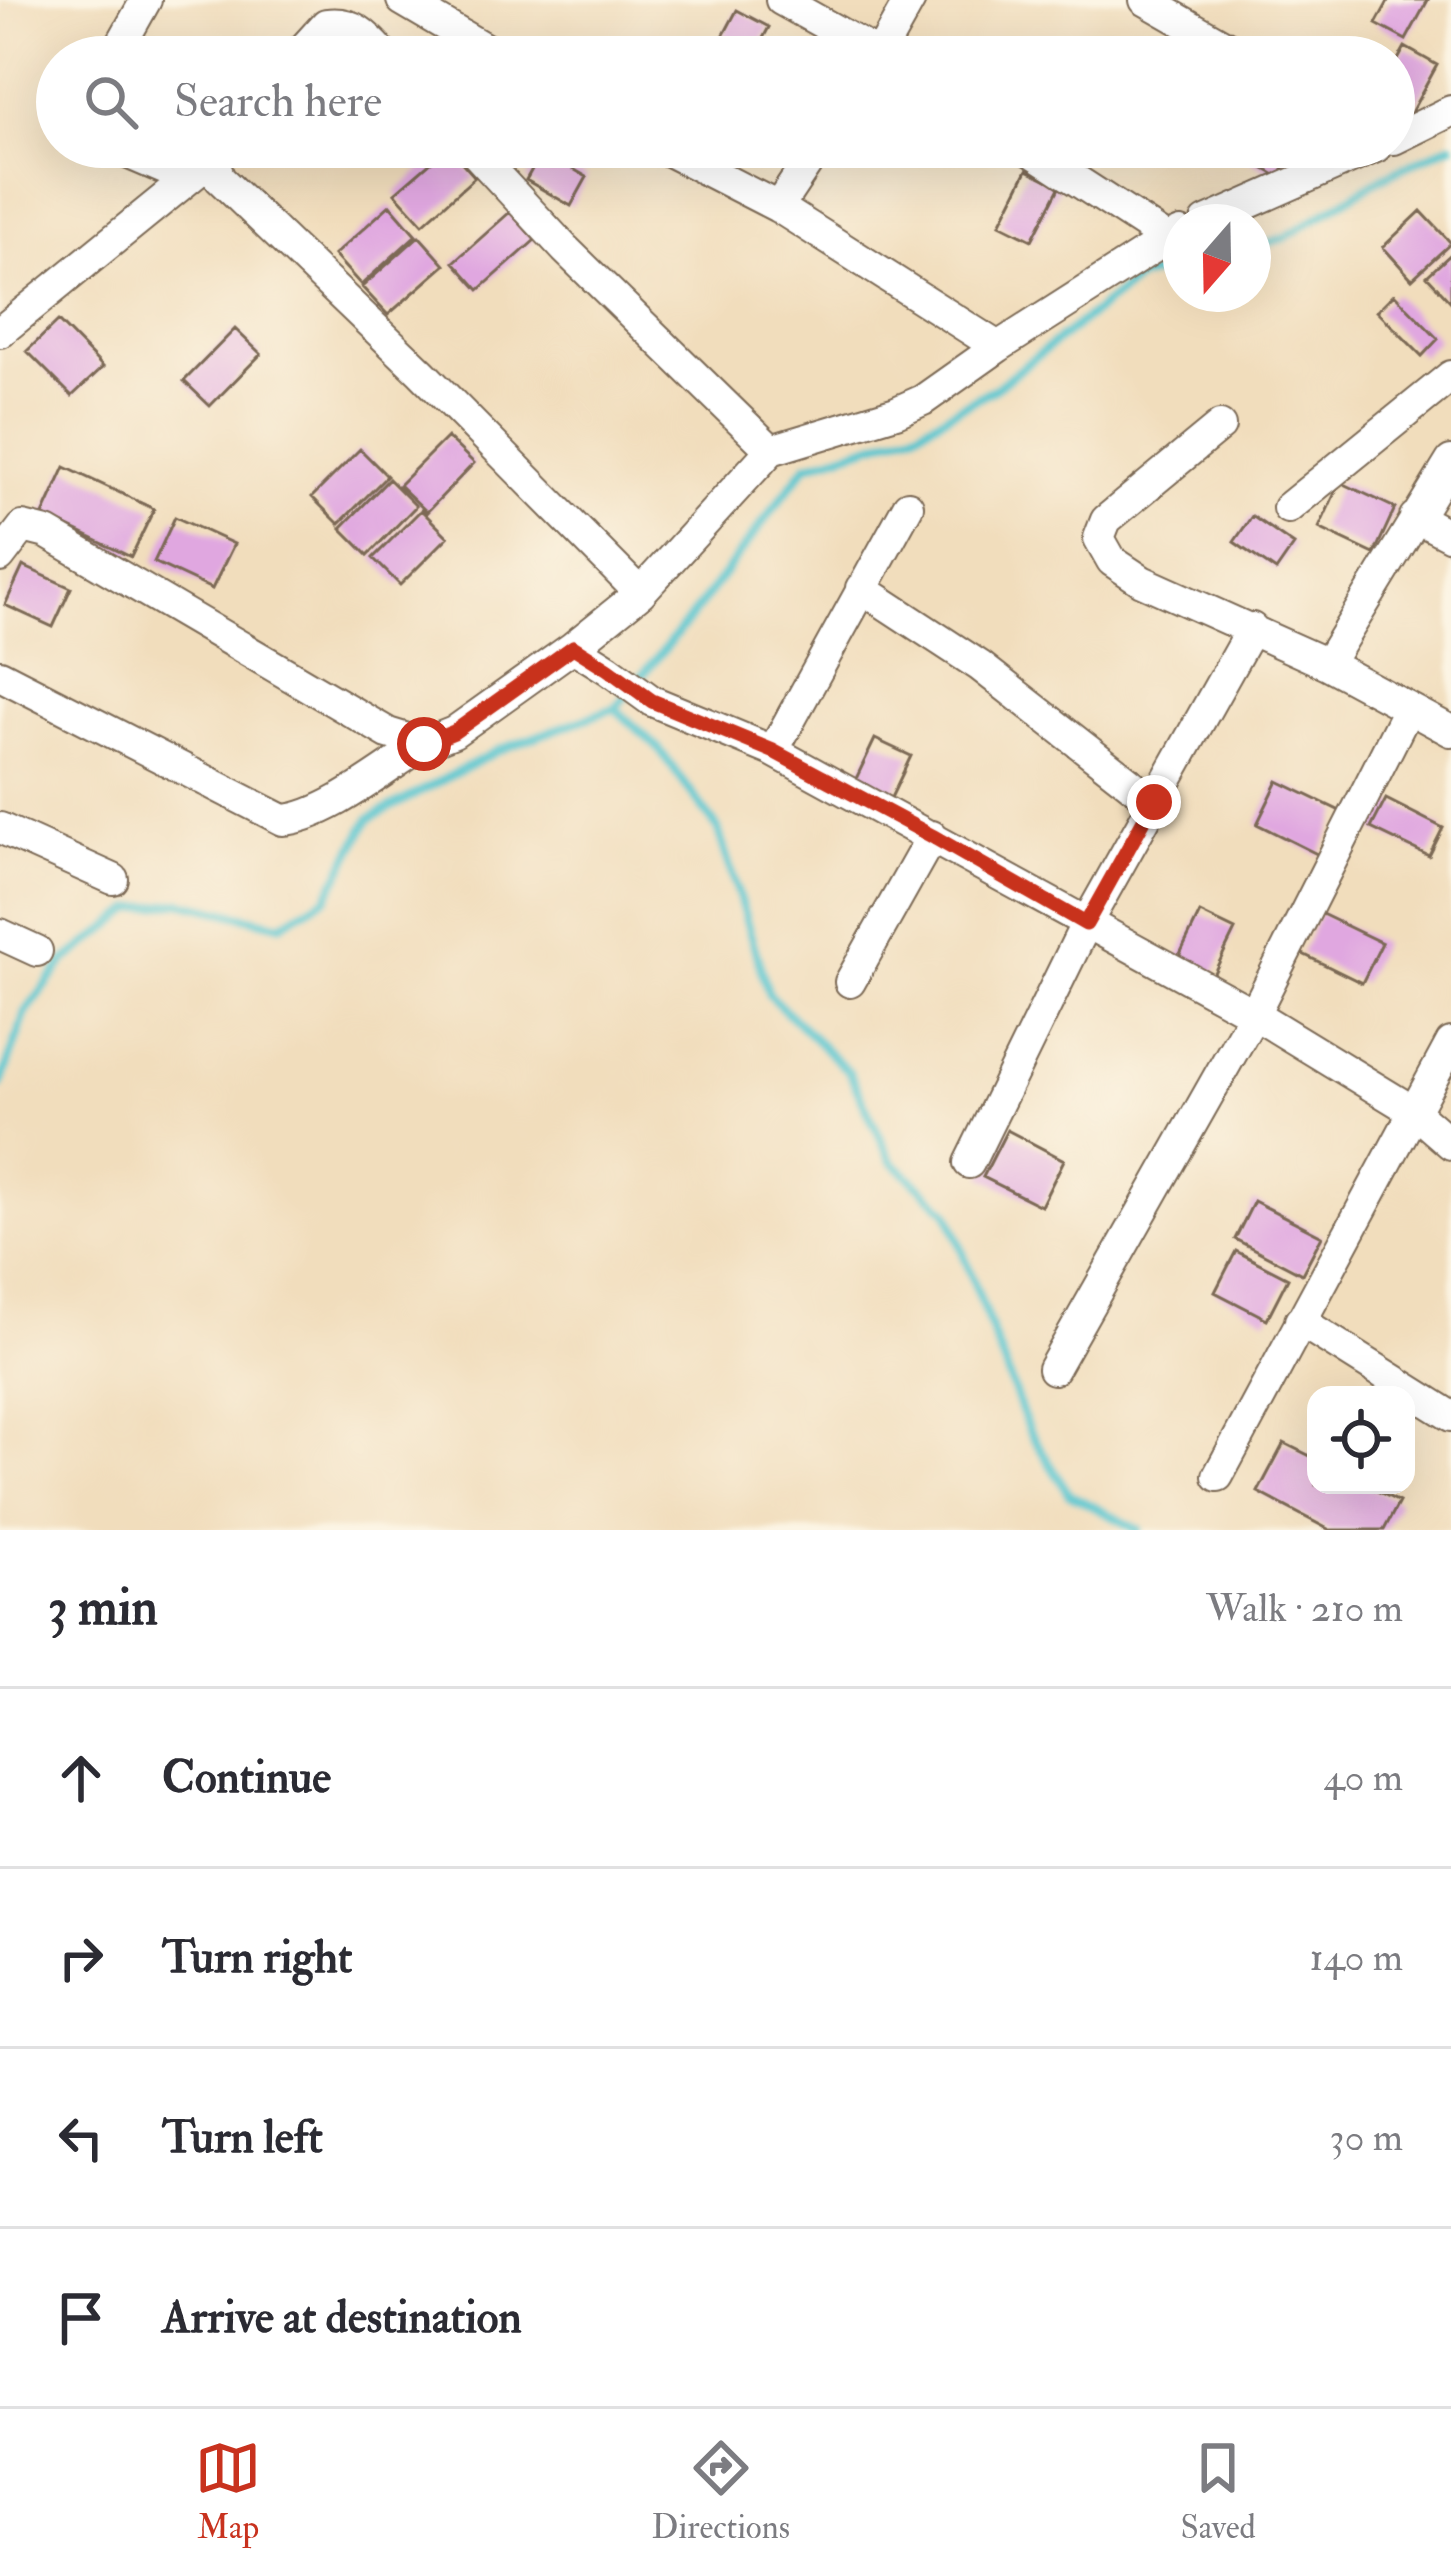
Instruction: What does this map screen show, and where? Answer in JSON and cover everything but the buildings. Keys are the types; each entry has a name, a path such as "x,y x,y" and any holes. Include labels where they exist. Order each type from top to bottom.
{"street":[{"path":"126,36 146,0"},
{"path":"402,0 463,36"},
{"path":"781,0 845,36"},
{"path":"891,36 910,0"},
{"path":"1145,0 1208,36"},
{"path":"315,36 326,24 343,22 367,36"},
{"path":"1415,129 1451,111"},
{"path":"162,168 188,179"},
{"path":"0,332 199,168"},
{"path":"218,168 219,178 421,372 640,593"},
{"path":"490,168 565,249 771,450"},
{"path":"703,168 778,207 998,347"},
{"path":"778,207 804,168"},
{"path":"1060,168 1163,229"},
{"path":"1247,204 1328,168"},
{"path":"0,675 283,820 300,819 424,744 454,732 573,647 640,593 771,450 923,400 1163,243"},
{"path":"1288,508 1451,376"},
{"path":"1220,425 1106,520 1099,538 1112,561 1142,580 1327,664 1451,731"},
{"path":"1327,664 1451,461"},
{"path":"773,751 908,506"},
{"path":"1415,518 1451,536"},
{"path":"0,557 11,520 47,533 388,733 424,744"},
{"path":"861,588 980,665 1154,802"},
{"path":"970,1163 1086,924 1252,628"},
{"path":"573,647 652,701 773,751 1254,1014 1413,1111 1451,1144"},
{"path":"1053,1370 1254,1014 1408,709"},
{"path":"0,828 113,879"},
{"path":"850,982 932,836"},
{"path":"0,934 37,951"},
{"path":"1218,1476 1451,1043"},
{"path":"1300,1322 1451,1417"}],"waterway":[{"path":"1415,162 1451,145"},
{"path":"1271,242 1402,168"},
{"path":"0,1086 26,1012 64,962 133,909 181,902 280,925 327,897 369,819 499,750 615,708 807,465 919,430 995,388 1139,278 1163,272"},
{"path":"615,708 658,748 718,829 769,995 849,1072 891,1160 948,1212 1028,1429 1069,1494 1139,1530"}],"route":[{"path":"424,744 454,732 573,647 652,701 773,751 1086,924 1154,802"}]}
